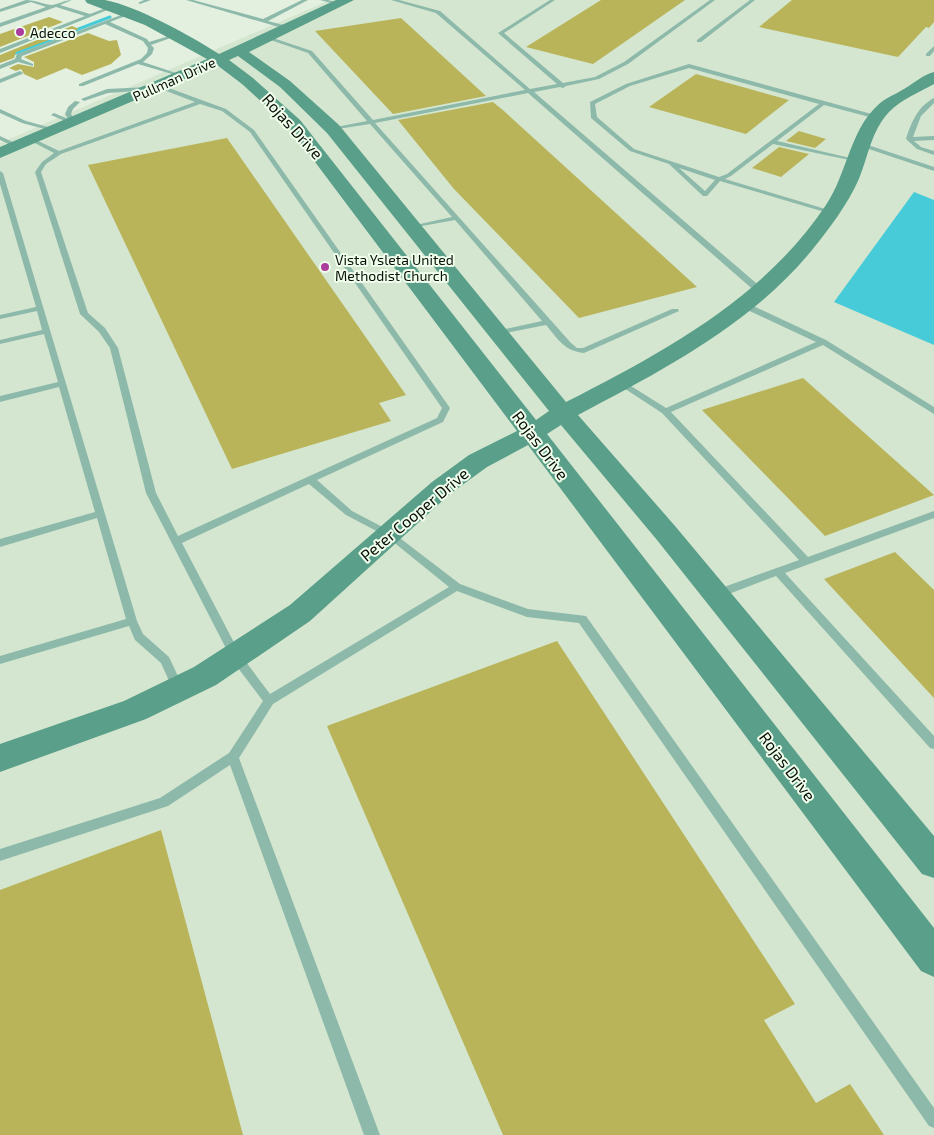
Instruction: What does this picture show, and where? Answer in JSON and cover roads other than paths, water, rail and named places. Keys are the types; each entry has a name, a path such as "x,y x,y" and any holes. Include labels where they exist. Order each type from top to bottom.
{"main road":[{"name":"Pullman Drive","path":"0,153 32,140 55,122 74,123 268,38 343,2"},
{"name":"Rojas Drive","path":"91,8 127,8 206,32 305,134 934,958"},
{"name":"Rojas Drive","path":"127,8 177,34 228,55 284,84 334,129 563,412 716,595 934,862"},
{"name":"Peter Cooper Drive","path":"0,758 110,720 205,676 300,613 440,488 478,462 532,433 563,412 620,383 696,339 744,305 805,246 830,212 849,181 871,124 877,116 893,101 934,76"}],"lane":[{"path":"0,11 31,0 53,6 91,8"},
{"path":"1,24 70,0"},
{"path":"188,0 289,28"},
{"path":"264,21 306,0"},
{"path":"322,0 343,2"},
{"path":"395,0 438,12 760,290"},
{"path":"553,0 501,34 563,86"},
{"path":"334,129 563,86 609,74 713,0"},
{"path":"699,41 753,0"},
{"path":"0,51 91,8"},
{"path":"18,60 19,55 127,8 138,36 149,44 150,53 138,62 82,86"},
{"path":"149,44 177,34"},
{"path":"268,38 310,52 547,322 575,350 584,351 675,311"},
{"path":"928,55 934,48"},
{"path":"0,67 18,60 31,65"},
{"path":"138,62 180,76"},
{"path":"830,212 719,179 632,150 594,118 592,103 628,85 689,66 877,116"},
{"path":"0,81 20,74"},
{"path":"84,99 107,91 155,87 224,110 252,131 446,408 440,420 176,542"},
{"path":"909,139 914,121 925,105 934,100"},
{"path":"74,123 68,114 70,108 77,102"},
{"path":"200,102 59,153 44,163 38,172 84,314 102,330 114,348 151,493 236,657 269,701"},
{"path":"670,162 705,195 719,179 729,175 823,103"},
{"path":"0,111 24,122 55,122"},
{"path":"0,138 17,146"},
{"path":"909,139 934,138"},
{"path":"909,139 919,148 934,153"},
{"path":"32,140 59,153"},
{"path":"773,142 859,153 934,169"},
{"path":"1,178 132,621 139,637 165,660 178,689"},
{"path":"413,227 456,218"},
{"path":"744,305 823,342 934,411"},
{"path":"0,316 40,308"},
{"path":"499,333 547,322"},
{"path":"0,342 47,331"},
{"path":"665,411 823,342"},
{"path":"620,383 665,411 806,561"},
{"path":"0,399 62,384"},
{"path":"311,480 349,513 389,534 456,588 527,613 582,619 934,1121"},
{"path":"0,543 100,514"},
{"path":"716,595 934,514"},
{"path":"778,572 934,744"},
{"path":"0,855 164,802 233,757 269,701 456,588"},
{"path":"0,660 132,621"},
{"path":"233,757 372,1135"}],"water":[{"path":"914,192 934,200 934,345 834,302"}],"waterway":[{"path":"0,59 110,17"}],"place":[{"name":"Adecco","path":"20,32"},
{"name":"Vista Ysleta United Methodist Church","path":"325,267"}]}
